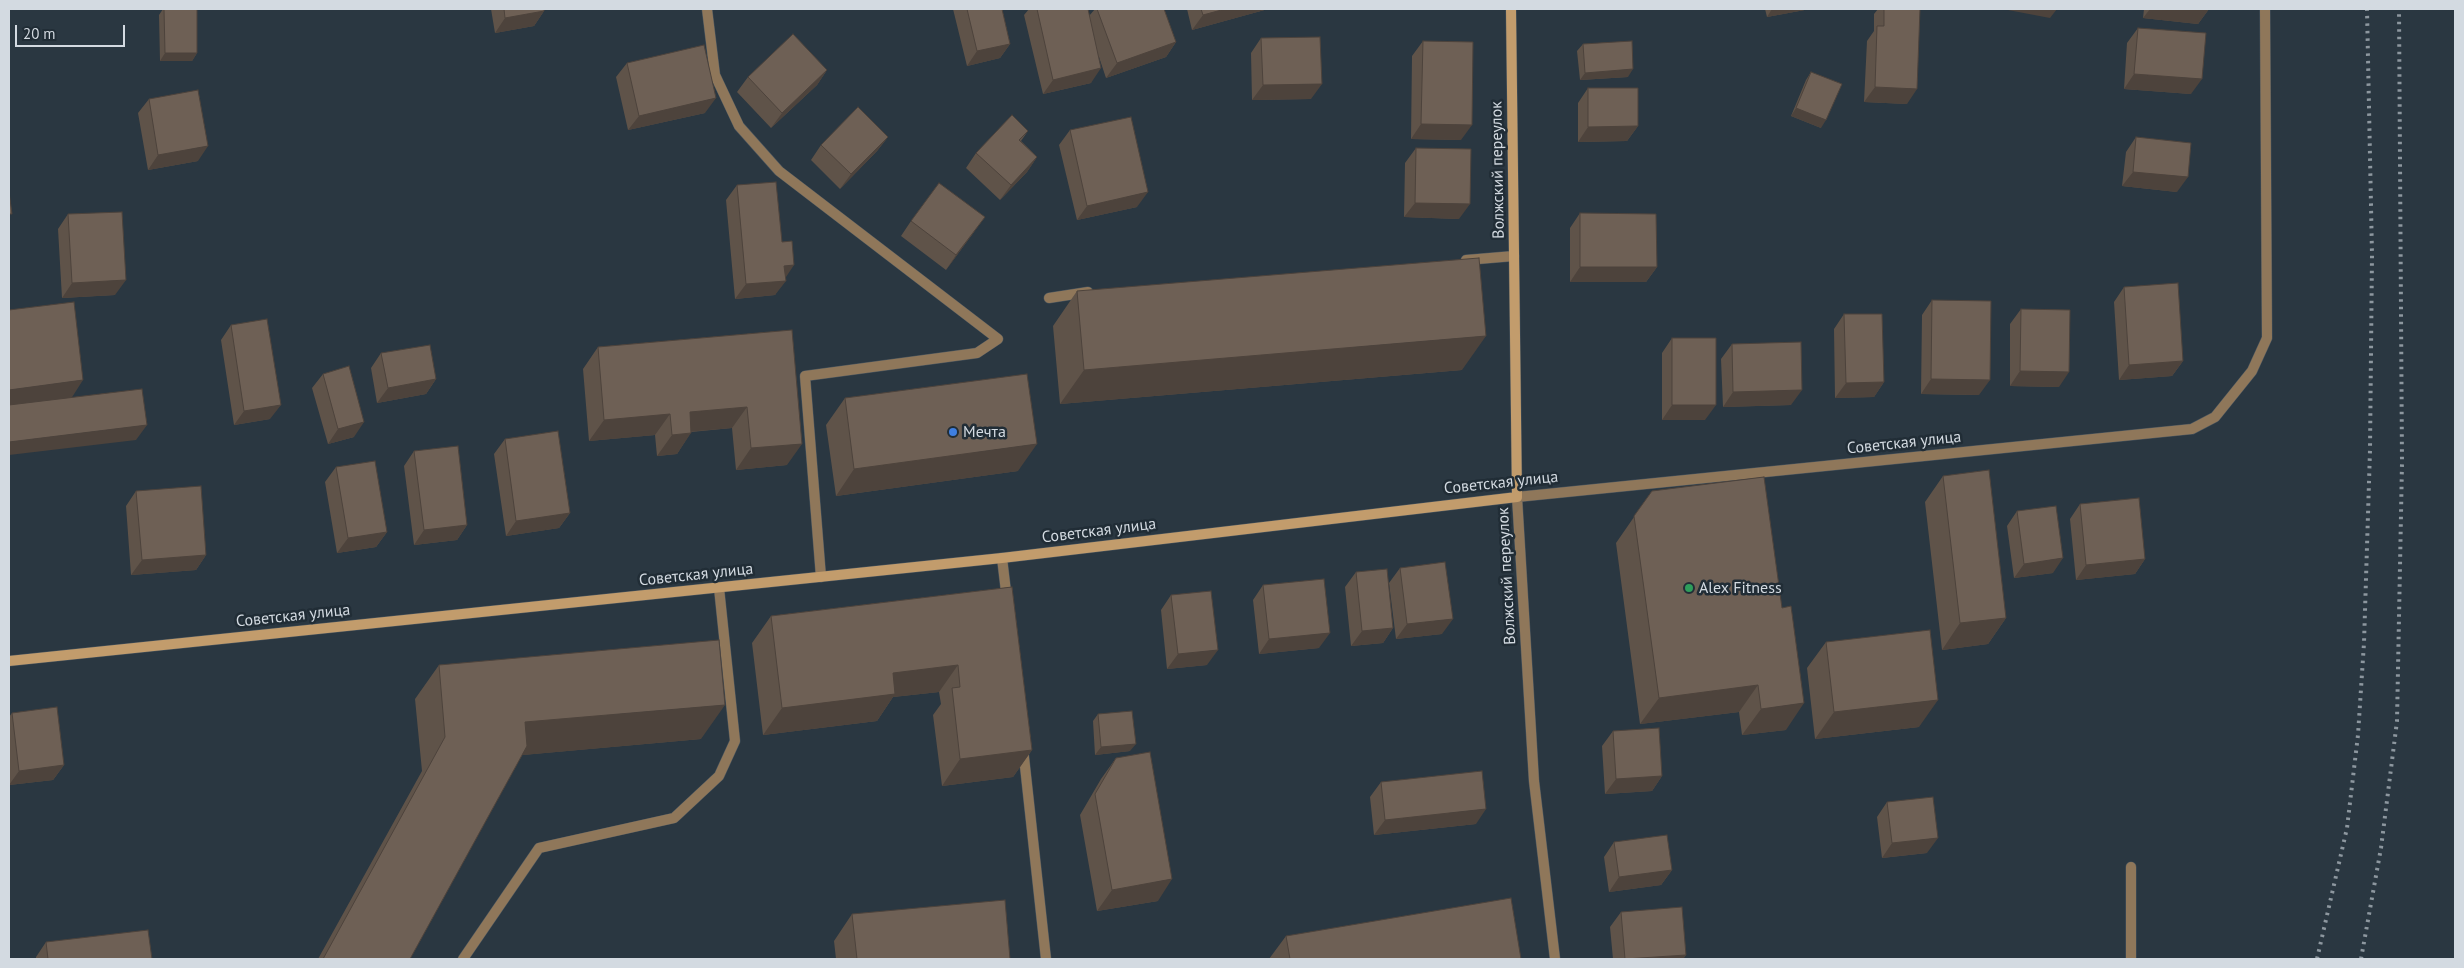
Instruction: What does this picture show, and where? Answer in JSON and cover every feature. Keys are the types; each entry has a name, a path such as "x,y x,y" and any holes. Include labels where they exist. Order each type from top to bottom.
{"street":[{"path":"707,9 715,75 739,126 780,171 998,339 977,353 805,376 821,577"},
{"name":"Волжский переулок","path":"1511,9 1517,497 1534,781 1555,959"},
{"name":"Советская улица","path":"9,661 1002,558 1517,497 2192,429 2215,417 2252,371 2267,338 2265,9"},
{"path":"1455,261 1514,256"},
{"path":"1050,298 1063,294 1102,291"},
{"path":"1002,558 1008,607"},
{"path":"463,959 539,848 674,818 719,776 735,740 719,588"},
{"path":"1021,734 1046,959"},
{"path":"2131,867 2131,959"}],"building":[{"path":"164,9 197,9 197,53 165,53"},
{"path":"504,9 544,9 544,11 505,18"},
{"path":"967,9 1002,9 1010,44 977,51"},
{"path":"1037,9 1088,9 1101,68 1053,80"},
{"path":"1097,9 1164,9 1176,42 1117,63"},
{"path":"1201,9 1225,9 1203,15"},
{"path":"1884,9 1920,9 1917,89 1875,87 1877,26 1884,26"},
{"path":"2138,28 2206,33 2202,79 2134,74"},
{"path":"793,34 827,70 782,113 748,77"},
{"path":"1320,37 1322,84 1263,85 1261,38"},
{"path":"1423,41 1473,42 1472,125 1421,124"},
{"path":"1632,41 1633,69 1585,73 1583,44"},
{"path":"704,45 716,98 639,116 627,63"},
{"path":"1811,72 1842,84 1826,120 1796,108"},
{"path":"1588,88 1638,88 1638,126 1588,127"},
{"path":"198,90 208,146 158,155 149,99"},
{"path":"858,107 888,137 851,174 821,145"},
{"path":"1012,115 1028,131 1019,140 1037,157 1011,185 976,153"},
{"path":"1131,117 1148,192 1087,206 1070,130"},
{"path":"2136,137 2191,143 2188,177 2133,172"},
{"path":"1416,148 1471,149 1470,204 1415,203"},
{"path":"776,182 782,242 792,241 794,265 784,266 786,281 746,284 737,185"},
{"path":"939,183 985,217 956,255 911,221"},
{"path":"9,192 12,214 9,214"},
{"path":"122,212 126,280 72,283 68,214"},
{"path":"1580,213 1656,214 1657,267 1580,267"},
{"path":"1479,258 1486,336 1084,370 1077,291"},
{"path":"2178,283 2183,361 2129,365 2124,287"},
{"path":"1932,300 1991,301 1990,380 1931,379"},
{"path":"74,302 83,380 9,390 9,310"},
{"path":"2021,309 2070,310 2069,372 2020,371"},
{"path":"1844,314 1882,314 1884,382 1846,383"},
{"path":"267,319 281,405 244,411 231,325"},
{"path":"792,330 802,444 751,448 747,407 690,412 691,433 672,435 670,414 604,420 598,347"},
{"path":"1672,338 1716,338 1716,405 1672,405"},
{"path":"1801,342 1802,390 1733,392 1732,344"},
{"path":"430,345 436,379 388,388 381,353"},
{"path":"349,366 364,422 338,429 323,374"},
{"path":"1027,374 1037,444 854,469 845,398"},
{"path":"142,389 147,425 9,442 9,405"},
{"path":"558,431 570,513 516,521 505,439"},
{"path":"458,446 467,525 424,530 414,451"},
{"path":"375,461 387,532 348,538 336,467"},
{"path":"1989,470 2006,618 1960,623 1943,476"},
{"name":"Alex Fitness","path":"1764,477 1782,608 1791,606 1804,703 1761,709 1758,685 1659,698 1634,516 1652,491"},
{"path":"201,486 206,555 142,560 136,491"},
{"path":"2139,498 2145,559 2086,565 2080,504"},
{"path":"2056,506 2063,558 2024,564 2017,511"},
{"path":"1445,562 1453,619 1407,624 1400,568"},
{"path":"1387,569 1393,628 1362,631 1356,572"},
{"path":"1324,579 1330,633 1269,639 1263,585"},
{"path":"1012,587 1032,750 960,759 952,688 960,687 958,665 893,673 895,694 782,708 771,616"},
{"path":"1211,591 1218,650 1178,654 1171,595"},
{"path":"1930,630 1938,700 1834,712 1826,642"},
{"path":"719,640 725,705 525,722 527,746 410,959 323,959 445,737 439,665"},
{"path":"57,707 64,765 19,771 12,713"},
{"path":"1132,711 1136,744 1101,747 1098,714"},
{"path":"1659,728 1662,776 1616,779 1613,731"},
{"path":"1150,752 1172,879 1112,890 1095,794 1116,758"},
{"path":"1482,771 1486,809 1385,820 1381,782"},
{"path":"1933,797 1938,838 1892,843 1887,802"},
{"path":"1667,835 1672,870 1619,877 1614,842"},
{"path":"1511,898 1521,959 1290,959 1286,936"},
{"path":"1005,900 1010,959 857,959 852,914"},
{"path":"1682,907 1686,955 1625,959 1621,912"},
{"path":"148,930 152,959 48,959 46,942"}],"railway":[{"path":"2317,959 2347,828 2358,735 2364,643 2370,450 2372,255 2367,9"},
{"path":"2361,959 2381,848 2397,721 2402,463 2399,9"}],"place":[{"name":"Мечта","path":"953,432"},
{"name":"Alex Fitness","path":"1689,588"}]}
